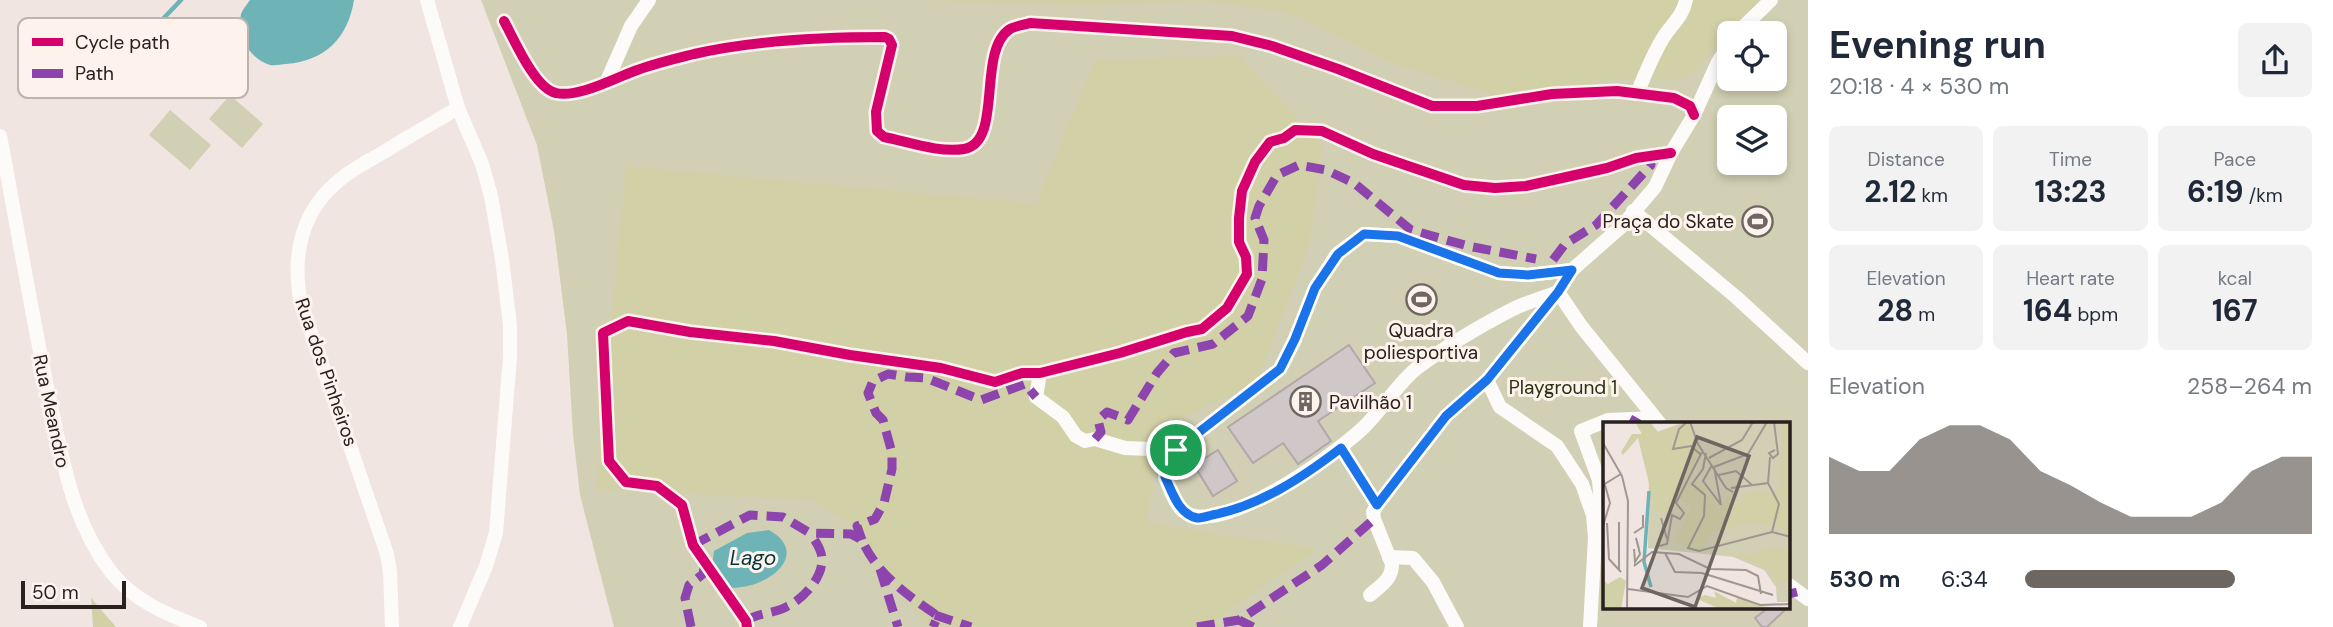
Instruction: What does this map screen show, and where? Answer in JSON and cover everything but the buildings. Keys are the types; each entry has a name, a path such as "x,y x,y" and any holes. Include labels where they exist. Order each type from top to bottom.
{"street":[{"path":"427,0 458,108 482,164 491,196 510,325 496,533 486,566 460,627"},
{"path":"606,83 631,26 649,0"},
{"path":"1637,94 1649,62 1666,34 1684,12 1686,0"},
{"path":"1749,21 1771,0"},
{"path":"504,21 534,75 547,89 556,93 570,93 606,83 634,71 727,47 837,37 885,37 892,45 875,127 880,135 952,150 967,149 984,134 992,65 1000,38 1011,28 1030,23 1232,36 1294,53 1432,106 1477,106 1596,90 1674,98 1690,106 1694,115"},
{"path":"1370,595 1389,579 1392,564 1374,519 1373,512 1377,505 1446,416 1487,380 1558,292 1572,270 1622,226 1655,187 1671,153 1694,115 1717,64"},
{"name":"Rua dos Pinheiros","path":"392,627 387,554 301,303 297,280 298,253 311,211 321,197 343,177 458,108"},
{"path":"747,627 746,621 693,545 682,505 657,486 626,482 609,461 603,332 628,321 690,332 774,341 941,369 995,382 1022,373 1040,373 1120,353 1202,329 1227,308 1247,274 1246,257 1239,242 1238,218 1242,191 1255,162 1270,142 1284,138 1295,130 1322,131 1373,154 1464,185 1495,187 1526,186 1607,168 1636,158 1671,153"},
{"name":"Rua Meandro","path":"0,136 34,324 67,481 82,520 95,548 112,573 135,597 162,612 200,627"},
{"path":"1633,211 1736,297 1808,362"},
{"path":"1558,292 1514,309 1415,370 1366,425 1341,448 1314,468 1270,494 1226,512 1197,518 1181,509 1165,477 1176,450 1280,369 1315,288 1338,254 1364,234 1398,236 1499,273 1528,275 1572,270"},
{"path":"1558,292 1581,326 1657,421"},
{"path":"1040,373 1036,397 1063,417 1076,436 1085,441 1095,439 1125,448 1176,450"},
{"path":"1487,380 1500,407 1557,446 1582,484 1593,515 1595,538 1590,627"},
{"path":"1603,422 1657,421"},
{"path":"1603,422 1581,431 1600,480 1603,524"},
{"path":"1341,448 1377,505"},
{"path":"1599,627 1603,556"},
{"path":"1389,557 1413,558 1433,582 1457,627"},
{"path":"1790,586 1808,599"}],"green space":[{"name":"Playground 1","path":"481,0 1808,0 1808,627 614,627 580,495 567,334 554,231 537,145"},
{"path":"930,0 1764,0 1742,21 1717,21 1717,46 1689,78 1605,80 1509,99 1390,62 1290,13 1200,1 1096,5"},
{"path":"1240,56 1323,148 1308,248 1257,382 1157,431 1147,523 1318,549 1216,619 1221,627 927,627 857,527 810,500 596,489 626,166 1036,204 1095,60"},
{"path":"227,98 233,98 263,124 242,148 209,119"},
{"path":"170,110 211,145 190,170 149,135"},
{"path":"91,598 116,627 93,627"}],"water":[{"path":"250,0 354,0 346,26 332,45 312,58 274,65 263,62 248,48 248,18 240,18"},
{"name":"Lago","path":"769,530 782,540 786,551 785,561 778,570 754,584 727,587 712,567 714,551 747,533"}],"waterway":[{"path":"164,18 181,0"}],"marked path":[{"path":"1553,260 1565,244 1596,225 1651,165 1650,159 1643,158"},
{"path":"1095,439 1101,432 1098,420 1107,412 1128,420 1157,373 1174,353 1213,344 1248,316 1262,279 1264,240 1255,218 1259,206 1277,175 1299,165 1326,170 1354,183 1411,230 1468,246 1536,259"},
{"path":"862,540 857,526 875,519 884,503 892,469 892,453 883,420 876,413 868,393 873,381 888,374 926,378 981,400 1025,384 1036,397"},
{"path":"1630,419 1635,422"},
{"path":"1341,448 1377,505"},
{"path":"693,545 750,515 783,517 810,533 851,534 862,540 876,563 894,583 938,616 933,627"},
{"path":"1197,627 1239,620 1322,565 1374,519"},
{"path":"746,621 788,606 813,584 822,561 819,548 810,533"},
{"path":"691,627 685,598 689,585 703,574 705,562"},
{"path":"880,569 898,627"},
{"path":"1790,594 1797,592"},
{"path":"935,615 971,627"},
{"path":"1239,620 1253,627"}],"cycle path":[{"path":"504,21 540,83 556,93 565,94 595,87 655,64 717,49 789,40 885,37 892,45 876,112 877,131 884,137 944,150 964,149 976,143 987,114 994,56 1000,40 1010,29 1030,23 1232,36 1272,46 1338,69 1432,106 1477,106 1552,94 1617,91 1674,98 1690,106 1694,115"},
{"path":"747,627 746,621 693,545 682,505 657,486 626,482 609,461 603,333 628,321 941,368 995,382 1022,373 1040,373 1120,353 1202,329 1227,308 1247,274 1246,257 1239,242 1239,218 1242,191 1255,162 1270,142 1284,138 1295,130 1322,131 1373,154 1464,185 1495,188 1526,186 1607,168 1636,158 1671,153"}],"place":[{"name":"Praça do Skate","path":"1757,221"},
{"name":"Quadra poliesportiva","path":"1421,299"},
{"name":"Pavilhão 1","path":"1306,402"}],"route":[{"path":"1364,234 1398,236 1499,273 1528,275 1572,270 1558,292 1487,380 1446,416 1377,505 1341,448 1314,468 1270,494 1226,512 1197,518 1181,509 1165,477 1176,450 1280,369 1315,288 1338,254 1364,234"}]}
